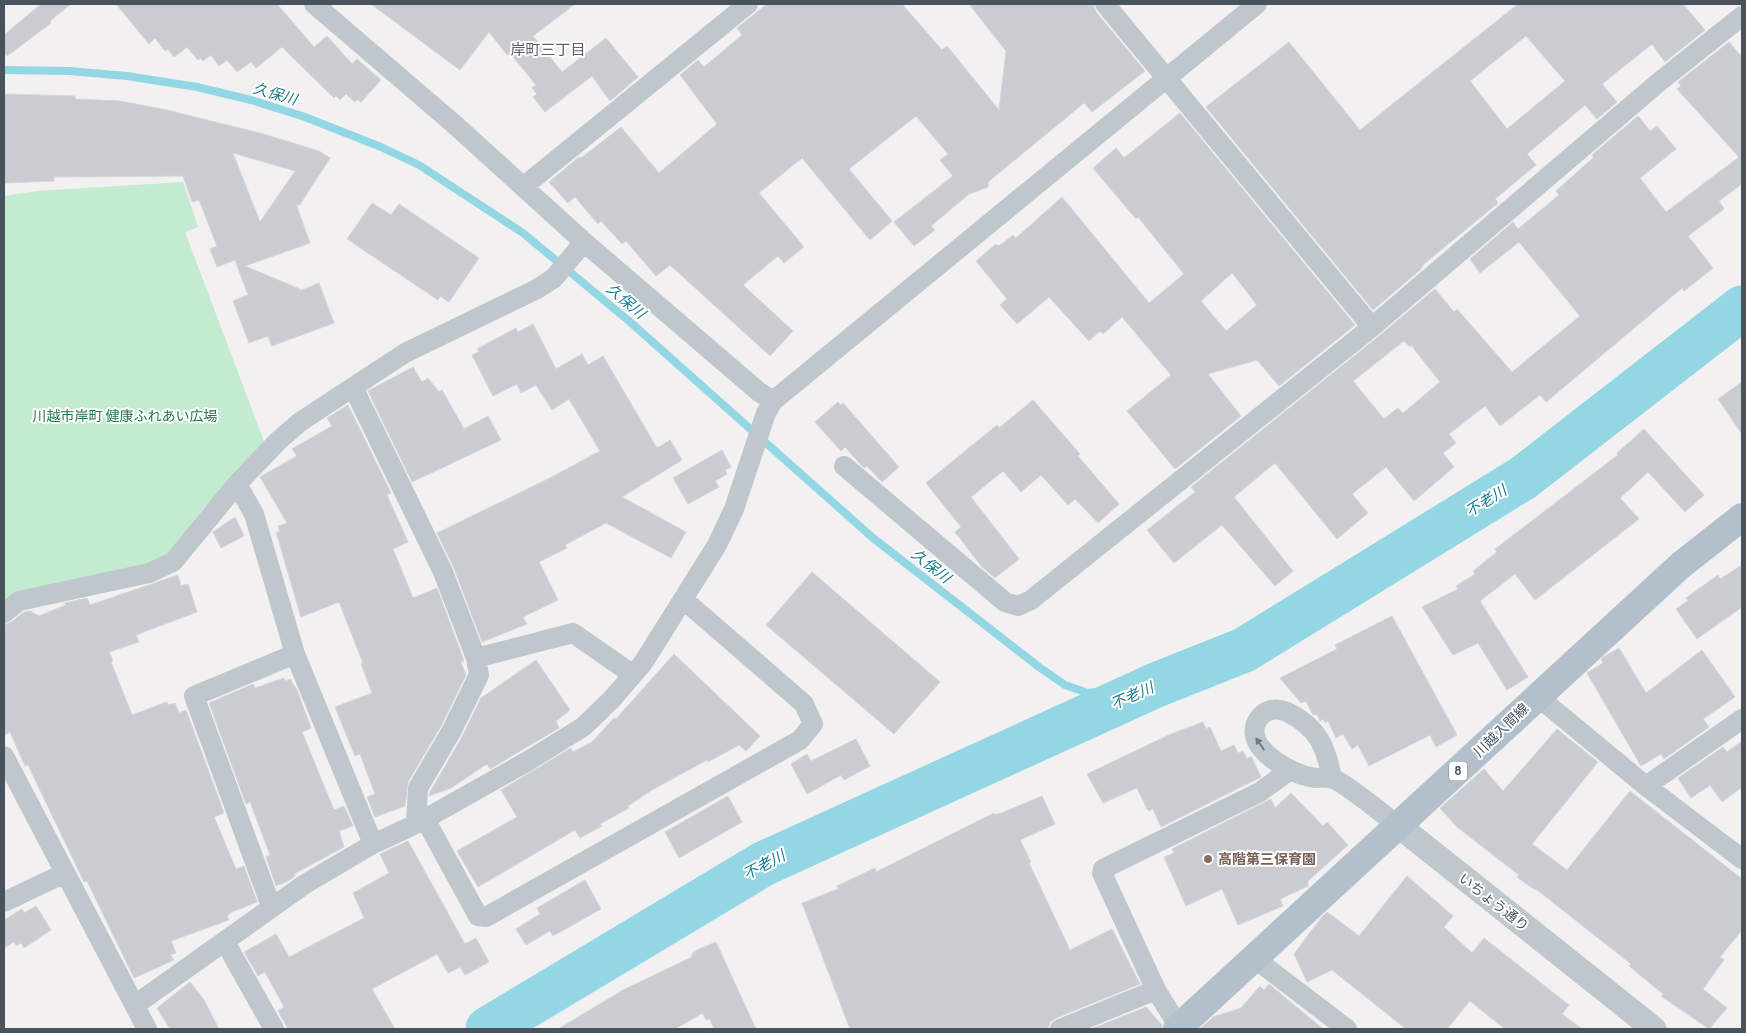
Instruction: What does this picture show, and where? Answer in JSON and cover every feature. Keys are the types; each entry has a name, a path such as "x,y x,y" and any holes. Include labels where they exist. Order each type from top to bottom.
{"main road":[{"name":"川越入間線","path":"1178,1028 1681,564 1742,518"}],"street":[{"path":"314,4 454,124 523,187 580,247 759,392 769,407"},
{"path":"523,187 748,4"},
{"path":"1105,4 1372,327"},
{"path":"135,1005 225,942 272,906 373,844 421,822 528,761 583,727 612,699 643,663 717,545 734,509 769,407 1166,77 1257,4"},
{"path":"844,466 1005,602 1018,606 1031,600 1372,327 1573,158 1659,82 1742,16"},
{"path":"4,613 19,601 149,573 173,562 237,484 278,441 300,422 404,353 537,290 554,278 580,247"},
{"path":"353,387 443,572 476,658 479,674 451,732 418,788 421,822 478,916 486,917 800,740 813,724 804,704 684,600"},
{"path":"237,484 254,514 295,654 373,844"},
{"path":"476,658 573,633 632,674"},
{"path":"272,906 194,696 295,654"},
{"path":"1537,696 1646,786 1742,859"},
{"path":"1272,710 1282,710 1294,715 1320,737 1329,759 1332,778 1314,778 1290,770 1262,749 1253,732 1260,716 1272,710"},
{"path":"1646,786 1742,719"},
{"path":"4,756 147,1029"},
{"path":"1178,1028 1156,990 1102,873 1103,869 1260,792 1290,770"},
{"name":"いちょう通り","path":"1332,778 1399,826 1654,1029"},
{"path":"4,902 65,873"},
{"path":"225,942 274,1029"},
{"path":"1254,958 1347,1029"},
{"path":"1060,1029 1156,990"}],"green space":[{"name":"川越市岸町 健康ふれあい広場","path":"183,182 198,227 185,232 265,444 202,510 168,555 154,564 4,604 4,196 37,191"}],"building":[{"path":"41,4 71,4 50,21 51,23 7,56 4,52 4,35"},
{"path":"116,4 277,4 314,47 327,36 352,64 357,59 381,80 361,102 357,99 355,102 346,94 340,100 336,96 334,98 282,47 256,68 251,62 237,72 227,60 219,66 211,55 203,61 201,58 198,60 187,47 174,57 168,49 165,51 155,38 149,44"},
{"path":"371,4 575,4 533,36 562,72 606,38 638,77 610,101 592,76 545,112 533,97 537,94 532,88 536,85 510,53 507,55 489,32 460,70"},
{"path":"767,4 902,4 942,50 947,46 999,110 1006,51 969,4 1093,4 1096,12 1145,71 1092,112 1084,103 988,182 988,187 969,194 931,226 935,230 914,246 894,222 953,176 940,160 948,154 916,116 849,169 892,221 870,240 802,158 759,193 804,247 784,263 778,256 743,285 793,331 770,356 670,265 656,276 626,241 622,244 601,221 598,224 575,197 568,203 549,182 579,157 581,158 621,127 659,173 717,124 680,75 698,60 704,67 742,35 737,28"},
{"path":"1518,4 1683,4 1705,30 1665,62 1652,44 1602,84 1617,102 1597,119 1585,105 1527,154 1536,165 1495,199 1498,203 1424,264 1420,270 1373,310 1206,107 1289,42 1360,130","holes":["1526,36 1565,81 1507,129 1470,81"]},
{"path":"1729,42 1742,57 1742,184 1719,201 1724,209 1688,236 1713,268 1684,291 1682,288 1546,402 1540,395 1500,426 1485,406 1449,434 1456,443 1443,453 1454,467 1414,501 1386,467 1352,494 1368,513 1337,539 1275,463 1234,497 1293,571 1275,586 1222,525 1174,563 1147,530 1195,492 1191,487 1435,289 1454,312 1457,309 1512,372 1580,316 1519,242 1480,273 1470,259 1513,222 1518,229 1559,195 1556,191 1594,157 1592,155 1638,116 1650,131 1657,126 1676,149 1640,178 1666,212 1739,157 1677,89 1681,86 1678,82","holes":["1404,341 1410,347 1411,345 1440,382 1403,413 1398,408 1384,419 1353,381"]},
{"path":"4,94 75,96 75,99 120,101 167,110 260,133 319,151 330,158 299,206 296,204 310,243 245,266 302,290 319,283 334,323 272,346 268,336 249,343 233,301 248,295 235,260 217,267 210,249 217,246 199,200 192,202 183,176 54,177 54,181 4,183","holes":["233,153 295,171 260,222"]},
{"path":"1180,113 1355,325 1279,386 1257,360 1208,374 1241,416 1175,469 1127,411 1171,375 1122,317 1103,334 1100,331 1089,341 1049,297 1017,324 1000,305 1007,299 976,261 996,244 998,246 1013,235 1016,238 1062,197 1149,303 1184,274 1138,217 1136,219 1093,168 1116,148 1124,158","holes":["1232,273 1257,305 1226,331 1201,301"]},
{"path":"372,203 391,215 399,204 479,258 449,302 440,296 438,300 347,239"},
{"path":"533,324 556,369 582,354 588,365 603,356 657,448 670,440 682,460 622,497 686,532 671,558 606,523 565,545 567,548 539,562 558,600 523,617 527,624 482,642 454,568 437,533 550,478 600,451 569,399 552,410 536,385 521,393 517,384 493,396 472,355 479,352 477,349 516,328 518,332"},
{"path":"413,367 422,382 428,378 439,392 442,390 464,429 488,416 501,440 412,482 368,391"},
{"path":"1742,382 1742,434 1718,399"},
{"path":"1033,400 1080,454 1078,456 1119,504 1098,523 1075,499 1068,505 1041,475 1021,492 1003,471 971,497 1019,559 995,578 982,567 955,532 961,527 926,483 997,425 999,428"},
{"path":"838,402 841,405 843,403 899,467 882,482 867,466 865,468 862,466 845,447 841,451 815,422"},
{"path":"348,405 391,493 387,495 408,542 393,549 413,598 437,588 464,661 461,662 466,675 441,726 408,782 405,806 375,817 367,797 375,794 360,754 355,756 335,707 372,693 361,664 363,663 339,602 301,617 276,532 280,532 278,526 287,523 260,477 297,456 292,449 332,426 327,418"},
{"path":"1644,429 1704,495 1685,512 1648,472 1620,498 1639,519 1535,600 1515,574 1480,601 1528,677 1507,690 1478,643 1453,655 1422,607 1458,589 1456,586 1475,574 1473,571 1497,552 1495,549 1618,455 1617,453"},
{"path":"722,450 731,467 725,470 727,474 715,481 719,487 688,504 673,478"},
{"path":"235,517 244,536 221,548 213,532"},
{"path":"1742,565 1742,607 1697,639 1676,609 1688,601 1686,598 1718,575 1720,579"},
{"path":"812,572 940,682 894,734 766,625"},
{"path":"178,575 181,586 188,584 197,612 136,635 139,642 109,652 113,661 111,662 132,715 167,702 168,705 175,703 179,713 186,710 224,813 214,817 236,869 244,866 257,902 232,912 227,916 229,920 171,941 176,953 170,955 174,960 134,978 87,881 84,882 28,765 25,766 10,732 4,735 4,625 24,612 30,611 39,616 66,605 65,603 87,598 90,605"},
{"path":"1392,616 1457,735 1436,747 1430,735 1369,766 1358,745 1352,749 1343,734 1336,738 1328,721 1325,723 1323,719 1320,721 1317,714 1313,715 1306,701 1301,703 1280,678 1337,649 1335,645"},
{"path":"1619,648 1646,693 1702,650 1735,697 1703,719 1709,727 1664,759 1661,754 1641,766 1587,673 1603,663 1601,659"},
{"path":"674,654 760,736 746,751 739,745 708,762 707,760 652,790 628,806 629,808 600,824 602,826 580,838 575,830 478,887 457,851 517,817 501,790 571,748 573,752 592,742 614,718 616,719"},
{"path":"536,660 570,710 556,721 559,728 490,769 487,764 451,788 429,796 481,698"},
{"path":"284,678 285,681 290,679 297,690 311,728 302,732 334,810 344,806 353,826 339,831 344,847 294,874 295,876 288,881 276,886 266,857 270,855 250,802 246,804 209,703 253,684 255,688"},
{"path":"1203,722 1206,729 1210,727 1221,751 1234,745 1238,753 1243,751 1247,759 1251,756 1261,777 1161,827 1153,809 1148,811 1137,788 1103,803 1087,774 1171,734"},
{"path":"1557,729 1598,762 1532,844 1567,870 1630,791 1742,879 1742,930 1720,957 1724,960 1703,989 1727,1008 1709,1029 1661,996 1663,994 1629,966 1631,964 1536,889 1517,877 1519,875 1457,827 1440,808 1484,769 1503,791"},
{"path":"856,739 870,766 844,780 841,775 807,794 791,764 807,754 811,761"},
{"path":"1742,741 1742,787 1722,802 1710,785 1691,798 1678,778 1723,747 1727,752"},
{"path":"1291,793 1323,826 1327,822 1348,845 1308,881 1308,886 1280,899 1283,906 1238,925 1222,889 1186,906 1164,857 1174,853 1172,849 1271,799 1275,808"},
{"path":"728,796 742,822 679,858 665,832"},
{"path":"1042,796 1055,824 1020,840 1070,950 1112,929 1140,984 1056,1018 1050,1022 1048,1029 850,1029 802,903 838,889 837,886 875,868 876,872 994,813 995,815 1004,812"},
{"path":"408,841 465,944 476,938 489,962 465,975 460,967 448,973 437,954 372,989 395,1029 288,1029 278,1011 284,1007 265,972 258,976 244,952 276,934 289,957 364,918 353,893 389,873 380,854"},
{"path":"1407,876 1453,916 1444,927 1472,953 1484,938 1569,1005 1562,1014 1582,1029 1505,1029 1470,1001 1447,1029 1406,1029 1332,970 1307,982 1294,954 1321,918 1327,912 1359,936"},
{"path":"585,880 601,909 553,936 550,931 526,945 516,929 540,914 537,908"},
{"path":"36,906 51,930 24,948 21,943 16,946 14,942 4,948 4,920 22,909 24,913"},
{"path":"716,942 756,1029 714,1029 710,1019 706,1020 703,1013 675,1029 558,1029 623,990 692,957 691,955 697,950"},
{"path":"190,982 204,1000 219,1029 170,1029 157,1008"},
{"path":"1269,984 1323,1029 1200,1029 1213,1017 1241,1008 1260,986 1264,990"},
{"path":"1146,1007 1162,1025 1162,1029 1091,1029"}],"waterway":[{"name":"久保川","path":"4,70 69,71 127,76 197,87 251,100 305,117 381,147 419,165 523,233 629,321 873,538 1039,667 1065,685 1088,693 1156,685"},
{"name":"不老川","path":"488,1029 763,864 1156,685 1244,650 1523,478 1742,308"}],"place":[{"name":"高階第三保育園","path":"1208,859"}],"district":[{"name":"岸町三丁目","path":"548,50"}]}
